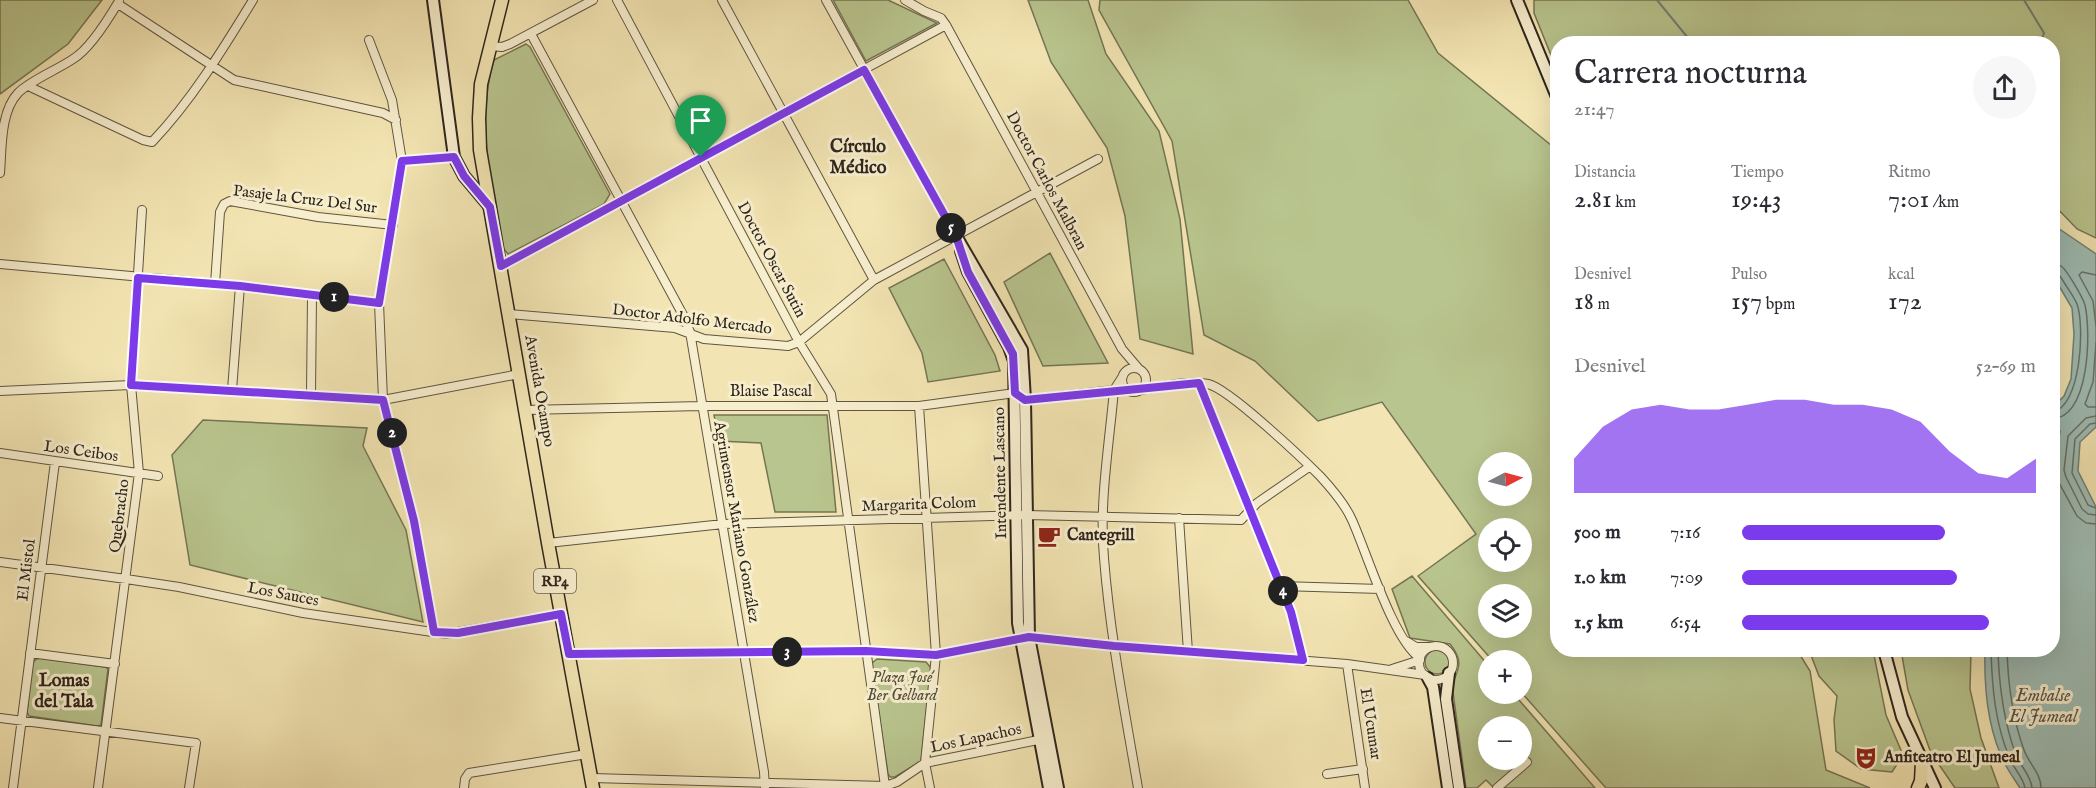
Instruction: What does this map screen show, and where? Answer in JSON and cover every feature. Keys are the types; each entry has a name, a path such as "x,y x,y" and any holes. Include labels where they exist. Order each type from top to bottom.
{"main road":[{"path":"434,0 454,157 464,176 490,207"},
{"name":"Avenida Ocampo","path":"502,0 481,84 479,118 483,170 592,783"},
{"path":"1517,0 1550,80"},
{"path":"464,176 478,176 483,170"},
{"name":"Intendente Lascano","path":"956,236 968,272 1013,354 1022,515 1024,638 1044,739 1058,788"},
{"name":"Intendente Lascano","path":"956,236 1022,350 1025,400 1022,515"},
{"path":"1886,657 1896,699 1935,788"},
{"path":"1449,673 1446,699 1459,788"},
{"path":"1427,676 1434,693 1448,788"},
{"name":"Intendente Lascano","path":"1044,739 1049,788"},
{"path":"1918,788 1921,781 1922,762"}],"street":[{"path":"28,86 143,140 152,142 212,66 253,0"},
{"path":"489,46 502,47 531,34 592,0"},
{"name":"Doctor Oscar Sutin","path":"617,0 799,342 828,389 834,405 885,786"},
{"path":"722,0 874,280"},
{"path":"826,0 956,236"},
{"path":"501,266 946,26 941,18 905,0"},
{"path":"0,173 4,126 17,94 85,49 119,2 234,80 377,111 396,120"},
{"name":"Doctor Carlos Malbran","path":"946,26 1122,349 1142,371"},
{"name":"Agrimensor Mariano González","path":"531,34 622,200 690,332 745,653 765,785"},
{"path":"369,40 392,100 402,161 379,303 383,400 414,521 434,632"},
{"path":"402,161 454,157"},
{"path":"799,342 874,280 1098,159"},
{"name":"Pasaje la Cruz Del Sur","path":"215,284 220,212 224,204 230,201 318,217 393,225"},
{"name":"Quebracho","path":"98,788 139,473 131,385 142,210"},
{"path":"0,264 240,286 379,303"},
{"path":"232,390 240,286"},
{"path":"311,395 312,295"},
{"name":"Doctor Adolfo Mercado","path":"509,314 675,328 704,339 788,346 799,342"},
{"name":"Doctor Carlos Malbran","path":"1122,349 1125,373"},
{"path":"1138,788 1114,646 1104,557 1103,516 1114,390 1125,373 1132,368 1142,371 1156,383 1167,386"},
{"path":"1140,390 1146,383 1142,371"},
{"path":"1125,373 1123,384 1129,391"},
{"path":"0,391 131,385 383,400 519,374"},
{"path":"1015,393 1025,400 1199,383 1215,386 1309,467 1336,495 1352,518 1380,589 1404,640 1409,649 1420,659"},
{"path":"1199,383 1291,612 1303,660"},
{"name":"Blaise Pascal","path":"525,410 702,406 919,406 1015,393"},
{"path":"919,406 936,655 925,763 930,788"},
{"name":"Los Ceibos","path":"0,453 158,476"},
{"name":"El Mistol","path":"13,788 55,462"},
{"name":"Margarita Colom","path":"548,543 723,524 1022,515 1242,520 1257,503 1309,467"},
{"path":"1179,518 1188,652"},
{"name":"Los Sauces","path":"0,562 178,587 303,614 434,632 458,633 561,614"},
{"path":"1281,586 1380,589"},
{"path":"569,654 866,651 936,655 1024,638 1347,664 1442,679 1449,673 1453,663 1450,653 1441,647 1416,647 1404,640"},
{"path":"1427,676 1420,666 1420,659 1431,647"},
{"path":"30,653 115,664"},
{"path":"1391,670 1420,659"},
{"name":"El Ucumar","path":"1347,664 1365,788"},
{"path":"0,718 196,743 189,788"},
{"name":"Los Lapachos","path":"592,783 885,786 897,782 925,763 1044,739"},
{"path":"464,788 465,779 469,773 587,753"},
{"path":"1327,774 1363,769"},
{"path":"1497,788 1518,770"}],"green space":[{"path":"0,0 102,0 68,44 0,94"},
{"path":"833,0 888,0 937,23 866,61"},
{"path":"1028,0 1088,0 1106,54 1159,131 1180,219 1193,354 1140,339 1125,216 1107,148 1051,62"},
{"path":"1100,0 1408,0 1438,53 1550,144 1550,657 1801,657 1810,671 1826,770 1870,788 1606,788 1532,704 1532,650 1483,650 1418,576 1476,534 1382,402 1318,421 1255,361 1204,335 1172,141 1099,10"},
{"path":"1534,0 2096,0 2096,238 2077,229 2060,211 2060,36 1550,36 1550,53 1534,13"},
{"path":"526,44 530,47 610,194 604,204 508,254 503,248 487,154 488,83 494,60"},
{"path":"1050,253 1108,363 1043,366 1004,282"},
{"path":"944,259 995,355 1000,371 928,382 922,353 889,288"},
{"path":"714,415 827,415 836,512 775,512 761,443 719,441"},
{"path":"203,420 367,428 363,446 406,530 423,622 190,565 172,455"},
{"path":"1412,576 1478,653 1478,704 1522,704 1595,788 1494,788 1486,780 1477,788 1466,788 1452,685 1459,664 1457,655 1450,644 1410,638 1392,589"},
{"path":"1437,650 1442,651 1448,657 1448,667 1442,673 1437,674 1432,673 1426,667 1425,662 1426,657 1432,651"},
{"path":"1812,657 1874,657 1886,715 1903,755 1892,772 1861,769 1836,751 1834,720 1837,696 1819,676"},
{"path":"1902,657 1971,657 1970,689 1981,738 1999,788 1955,788 1931,753 1908,690"},
{"path":"39,658 108,669 101,725 29,716 27,712 32,664"},
{"name":"Plaza José Ber Gelbard","path":"877,659 926,662 931,668 921,761 895,777 890,777 888,774 872,668 872,663"}],"water":[{"name":"Embalse El Jumeal","path":"2060,229 2096,254 2096,427 2080,442 2078,471 2096,507 2096,788 2020,788 1999,751 1991,723 1986,693 1985,657 2060,657 2060,400 2071,379 2074,334 2072,308 2060,288"}],"waterway":[{"path":"1657,0 1686,36"},
{"path":"2024,0 2044,33 2043,36"}],"place":[{"name":"Cantegrill","path":"1049,536"},
{"name":"Anfiteatro El Jumeal","path":"1866,758"}],"district":[{"name":"Círculo Médico","path":"858,157"},
{"name":"Lomas del Tala","path":"64,691"}],"route":[{"path":"864,70 956,236 968,272 1013,354 1015,393 1025,400 1199,383 1291,612 1303,660 1114,646 1029,637 936,655 866,651 569,654 561,614 458,633 434,632 414,521 383,400 131,385 138,278 240,286 379,303 402,161 454,157 464,176 490,207 501,266 701,157 864,70"}]}
